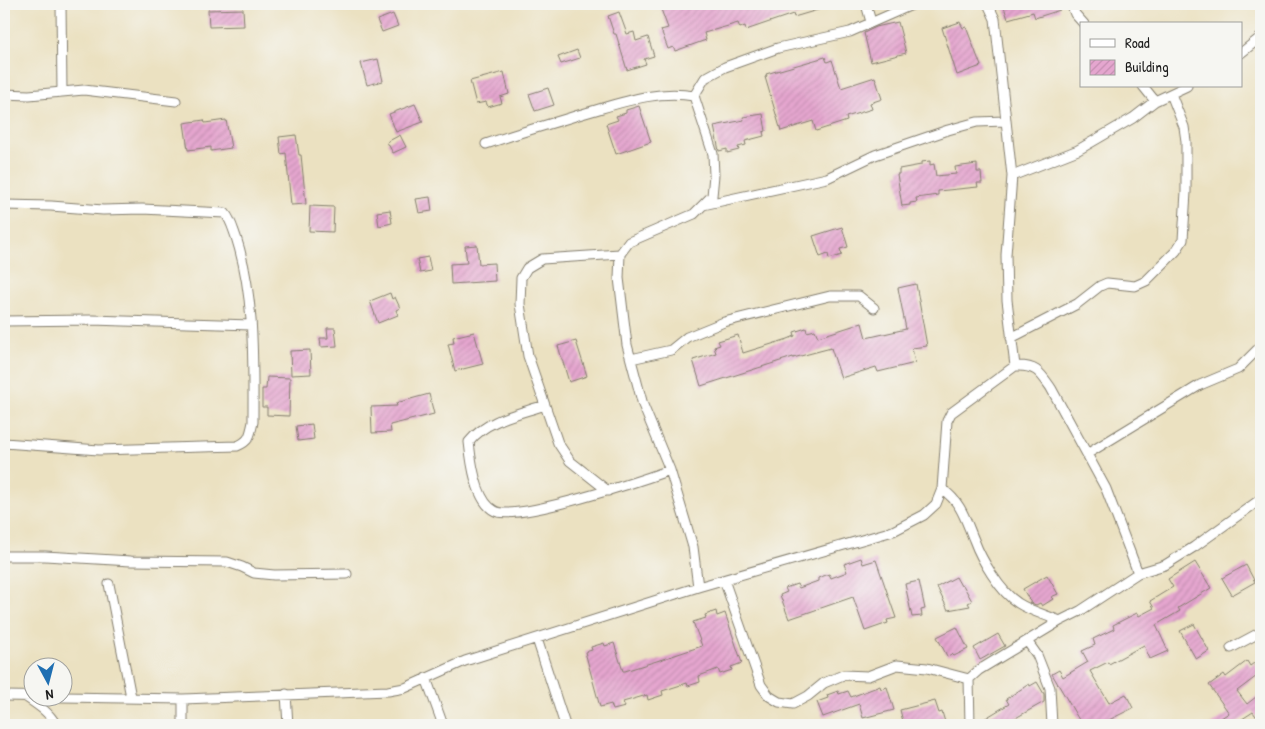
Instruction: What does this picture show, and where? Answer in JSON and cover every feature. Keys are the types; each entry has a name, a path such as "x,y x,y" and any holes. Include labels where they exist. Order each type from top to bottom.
{"street":[{"path":"61,4 62,92"},
{"path":"866,4 872,22"},
{"path":"698,587 693,547 670,470 643,404 627,345 619,278 620,254 630,242 694,214 712,196 713,154 694,96 705,78 725,67 778,48 850,32 914,4"},
{"path":"988,4 995,19 1012,176 1006,255 1007,300 1016,366"},
{"path":"1071,4 1075,14 1082,22"},
{"path":"1242,52 1261,37"},
{"path":"1145,88 1155,101"},
{"path":"1012,176 1078,150 1133,118 1155,101 1183,88"},
{"path":"4,94 29,95 99,91 176,101"},
{"path":"486,144 517,133 642,97 678,93 694,96"},
{"path":"1011,338 1077,304 1100,286 1107,284 1136,286 1146,281 1176,251 1183,240 1186,192 1186,141 1184,127 1171,94"},
{"path":"703,205 827,178 875,154 948,130 977,122 1005,121"},
{"path":"4,205 103,210 142,208 225,213 229,218 246,278 251,325 253,422 250,435 245,443 237,446 99,450 4,443"},
{"path":"608,491 570,461 558,443 528,356 520,304 521,278 527,268 542,259 620,254"},
{"path":"631,359 671,350 687,338 724,322 830,296 859,296 874,308"},
{"path":"4,321 92,320 251,325"},
{"path":"1087,454 1200,385 1238,369 1261,346"},
{"path":"72,697 183,698 388,691 405,688 465,661 698,587 893,532 924,515 936,504 942,489 947,421 951,413 1016,366 1028,366 1041,374 1060,403 1106,489 1138,573"},
{"path":"545,405 490,424 484,427 470,442 478,487 484,503 496,512 527,511 608,491 670,470"},
{"path":"942,489 953,497 962,509 984,562 1006,594 1017,603 1060,621"},
{"path":"970,725 969,679 979,670 1080,611 1138,573 1172,560 1261,499"},
{"path":"4,556 45,556 131,561 227,562 254,573 274,576 347,574"},
{"path":"724,580 761,685 769,696 779,702 793,704 808,696 824,683 843,675 868,676 896,665 927,668 969,679"},
{"path":"109,584 131,697"},
{"path":"1231,648 1261,632"},
{"path":"537,639 565,725"},
{"path":"1027,641 1037,655 1050,688 1052,725"},
{"path":"426,678 443,725"},
{"path":"286,694 288,725"},
{"path":"4,696 22,697"},
{"path":"183,698 183,725"},
{"path":"38,706 51,716 56,725"}],"building":[{"path":"659,4 831,4 831,6 794,17 793,14 746,30 745,26 740,28 738,23 704,33 706,40 675,51 673,47 668,49 661,30 668,28"},
{"path":"1003,4 1058,4 1060,10 1035,18 1033,12 1008,19"},
{"path":"243,9 244,26 209,27 208,10"},
{"path":"619,12 627,34 634,32 636,41 648,37 654,56 644,59 646,64 627,70 616,34 614,34 608,16"},
{"path":"393,14 398,26 382,32 377,20"},
{"path":"898,22 906,53 871,62 864,33 876,27"},
{"path":"960,22 963,28 966,27 981,66 957,75 942,28"},
{"path":"577,50 580,58 561,64 558,57"},
{"path":"825,57 827,62 832,60 841,88 875,77 882,99 870,103 872,109 846,117 847,121 816,131 813,121 781,131 765,77 767,76 766,74"},
{"path":"378,59 383,81 367,85 361,63"},
{"path":"504,72 509,94 500,97 502,103 488,107 486,102 476,104 470,81"},
{"path":"548,88 554,105 535,111 529,94"},
{"path":"415,104 423,122 396,132 389,114"},
{"path":"639,106 651,142 616,154 606,124 618,120 616,116 626,113 626,110"},
{"path":"763,114 766,131 763,132 764,136 745,141 746,145 738,147 739,150 727,153 727,149 719,151 714,126 744,120 743,117"},
{"path":"204,120 205,123 226,120 231,148 211,151 211,147 188,150 184,123"},
{"path":"296,135 299,155 301,155 306,204 291,205 286,153 281,154 279,137"},
{"path":"400,135 406,147 393,153 387,142"},
{"path":"930,161 930,165 934,164 936,176 956,174 955,167 977,164 977,172 981,172 982,183 977,183 978,187 938,191 938,195 916,198 917,202 902,206 897,174 899,174 899,169 921,165 921,162"},
{"path":"430,197 432,211 419,213 416,199"},
{"path":"310,206 334,207 333,232 309,231"},
{"path":"390,210 392,223 379,226 377,212"},
{"path":"842,227 848,247 840,249 842,255 829,259 828,254 820,257 813,236"},
{"path":"477,245 479,264 494,263 495,281 451,284 450,264 467,263 465,246"},
{"path":"428,257 431,271 420,273 417,259"},
{"path":"916,284 927,346 912,348 915,363 878,372 876,367 841,378 831,348 793,357 701,386 693,360 716,353 714,347 720,345 718,341 738,335 743,353 788,339 795,336 794,332 806,328 807,332 815,330 818,337 862,323 866,338 906,329 898,288"},
{"path":"390,293 392,299 395,297 400,308 396,310 398,315 378,323 370,301"},
{"path":"327,328 335,328 337,346 321,347 320,338 328,338"},
{"path":"474,332 483,364 455,371 448,344 454,343 453,337"},
{"path":"576,341 587,376 569,382 558,346"},
{"path":"310,350 311,374 291,375 290,351"},
{"path":"267,377 290,378 289,416 267,415 267,407 262,407 262,389 266,389"},
{"path":"429,394 434,414 390,425 391,432 372,433 371,407 397,406 396,403"},
{"path":"312,424 314,439 298,441 296,426"},
{"path":"861,558 863,564 876,560 896,618 887,620 888,623 865,631 853,597 789,619 780,595 787,592 785,588 797,584 799,588 818,581 818,578 829,574 831,578 847,572 844,564"},
{"path":"1195,562 1211,588 1178,608 1180,611 1156,625 1168,651 1150,659 1144,645 1109,664 1108,662 1090,671 1109,703 1126,694 1133,708 1099,725 1082,725 1052,674 1059,670 1063,677 1088,662 1082,651 1095,645 1093,639 1114,629 1113,625 1137,613 1139,616 1154,608 1150,601 1173,587 1168,579"},
{"path":"1246,565 1255,582 1232,595 1222,578"},
{"path":"1047,575 1058,594 1051,597 1053,599 1042,606 1040,603 1036,605 1031,603 1023,589"},
{"path":"956,577 972,601 968,603 970,606 948,610 937,587"},
{"path":"919,581 925,609 921,610 922,616 912,617 905,584"},
{"path":"716,611 717,616 725,613 742,663 731,667 732,670 720,674 718,669 699,676 700,682 688,686 687,683 662,691 663,695 648,700 647,695 623,702 625,707 613,710 611,704 600,707 585,652 592,650 591,647 604,643 605,646 614,643 623,671 625,671 702,646 693,622 706,618 705,615"},
{"path":"1194,624 1209,651 1196,659 1180,631"},
{"path":"957,627 968,649 954,656 952,654 947,656 937,637"},
{"path":"998,634 1005,646 980,660 974,648"},
{"path":"1247,661 1250,666 1254,663 1261,673 1237,691 1247,704 1261,693 1261,723 1253,712 1233,725 1210,725 1229,713 1209,685 1224,674 1226,677"},
{"path":"1037,682 1044,694 1044,702 1012,720 1014,722 1009,725 988,725 984,719 1009,704 1006,699 1029,684 1030,686"},
{"path":"880,686 881,689 887,687 894,710 863,718 859,704 823,717 817,702 828,698 827,695 838,691 839,694 848,691 851,697"},
{"path":"935,701 939,713 942,712 945,722 942,725 904,725 900,710"}]}
